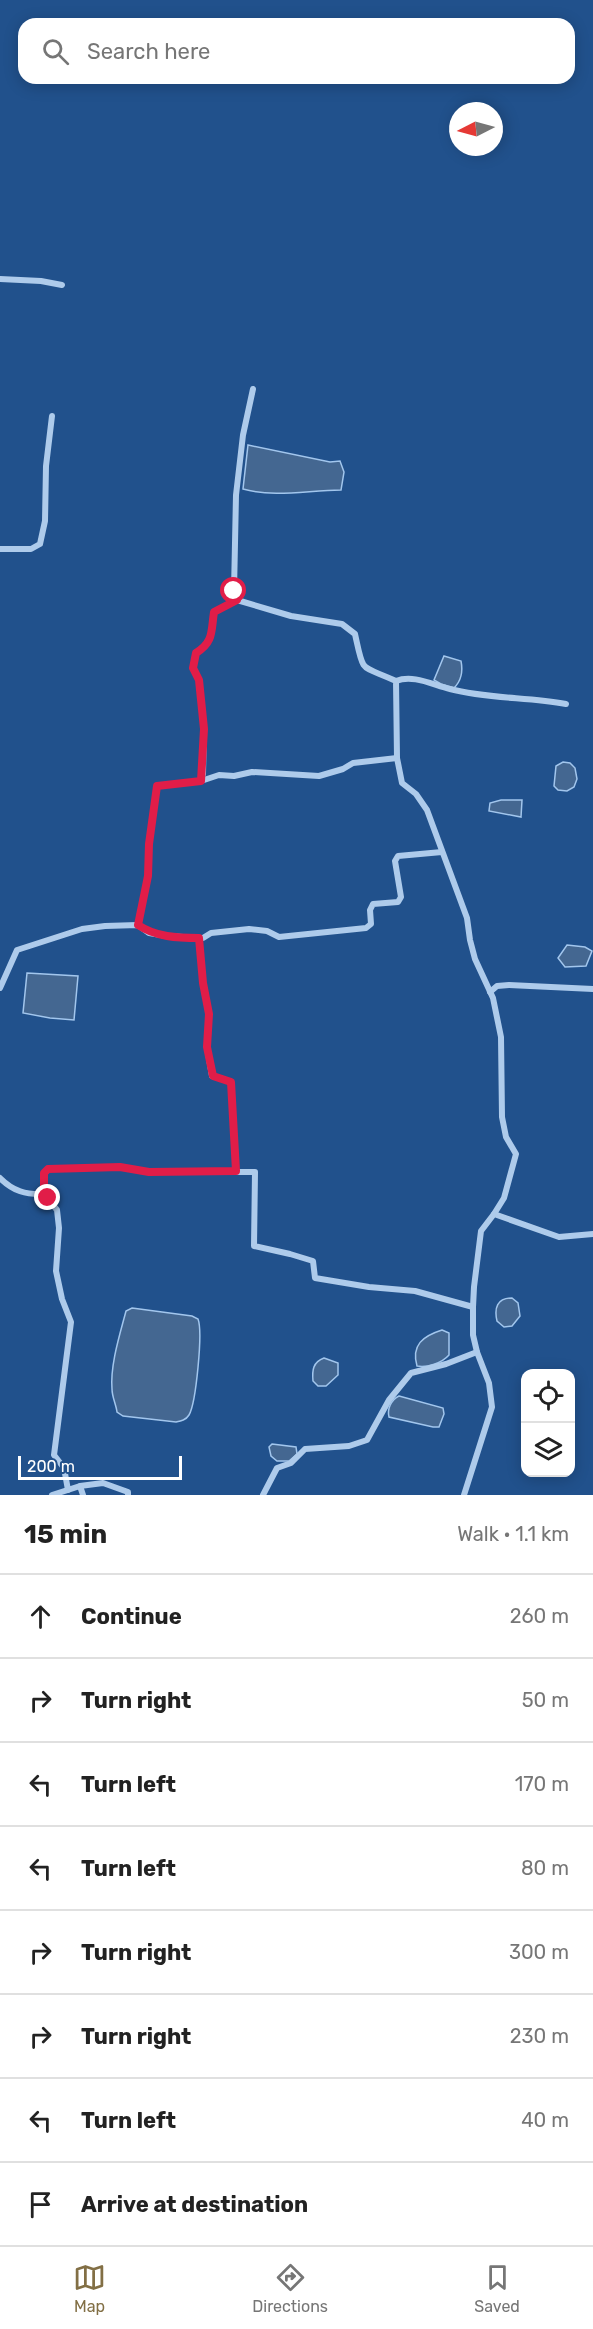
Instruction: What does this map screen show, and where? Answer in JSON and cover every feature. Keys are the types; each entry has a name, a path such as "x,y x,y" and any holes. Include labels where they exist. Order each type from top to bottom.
{"street":[{"path":"0,279 41,281 62,285"},
{"path":"237,600 234,591 233,559 236,495 243,435 253,389"},
{"path":"0,549 31,549 40,544 45,522 46,466 52,416"},
{"path":"201,781 204,729 199,680 193,668 196,653 206,647 210,640 214,612 237,600 291,616 342,624 355,634 360,662 368,671 396,681 405,678 493,697 526,698 566,704"},
{"path":"396,681 397,758 402,783 416,794 427,810 467,918 475,959 494,998 501,1037 502,1117 506,1137 516,1154 504,1198 481,1232 474,1287 473,1335 489,1383 492,1407 464,1495"},
{"path":"138,925 148,876 149,844 157,786 201,781 219,775 234,776 252,772 319,776 343,770 353,763 397,758"},
{"path":"0,988 17,950 82,929 138,925 149,933 203,938 211,933 249,929 267,931 279,937 366,928 371,924 370,910 374,904 398,902 401,897 394,861 398,856 441,852"},
{"path":"199,938 203,983 209,1014 207,1047 213,1076 231,1082 236,1171"},
{"path":"490,992 496,986 509,985 593,989"},
{"path":"68,1490 64,1468 54,1455 71,1322 62,1299 56,1271 59,1228 57,1210 44,1194 44,1173 48,1169 108,1167 149,1172 255,1172 254,1246 313,1261 315,1278 369,1287 415,1291 473,1307"},
{"path":"0,1178 10,1188 21,1193 44,1194"},
{"path":"494,1214 559,1237 593,1234"},
{"path":"263,1495 277,1468 291,1463 305,1449 349,1446 367,1440 389,1400 411,1372 446,1364 477,1352"},
{"path":"52,1495 80,1486 103,1484 128,1492 128,1495"},
{"path":"80,1486 83,1495"}],"water":[{"path":"248,445 330,462 340,461 344,472 341,490 268,493 243,489"},
{"path":"444,656 461,661 461,675 454,688 434,680"},
{"path":"563,762 570,763 575,768 577,779 574,787 567,791 558,790 554,786 556,766"},
{"path":"501,800 522,800 521,817 489,811 490,803"},
{"path":"567,945 585,947 592,951 586,966 565,967 558,958"},
{"path":"27,973 78,976 74,1020 23,1013"},
{"path":"512,1298 518,1303 520,1316 512,1326 504,1327 497,1321 496,1308 503,1300"},
{"path":"132,1308 192,1316 198,1319 200,1338 196,1383 192,1408 183,1420 176,1422 123,1416 117,1412 112,1392 112,1370 126,1311"},
{"path":"442,1330 449,1333 449,1355 434,1364 417,1366 416,1352 420,1342 429,1335"},
{"path":"324,1358 338,1363 338,1375 326,1386 318,1386 313,1381 313,1370 315,1364"},
{"path":"399,1396 443,1408 444,1414 439,1427 389,1417 390,1405"},
{"path":"272,1444 296,1447 297,1454 289,1461 277,1461 271,1456 269,1447"}],"route":[{"path":"48,1198 44,1194 44,1173 48,1169 120,1167 149,1172 236,1171 231,1082 213,1076 207,1047 209,1014 203,983 199,938 149,933 138,925 148,876 149,844 157,786 201,781 204,729 199,680 193,668 196,653 206,647 210,640 214,612 237,600 234,591"}]}
